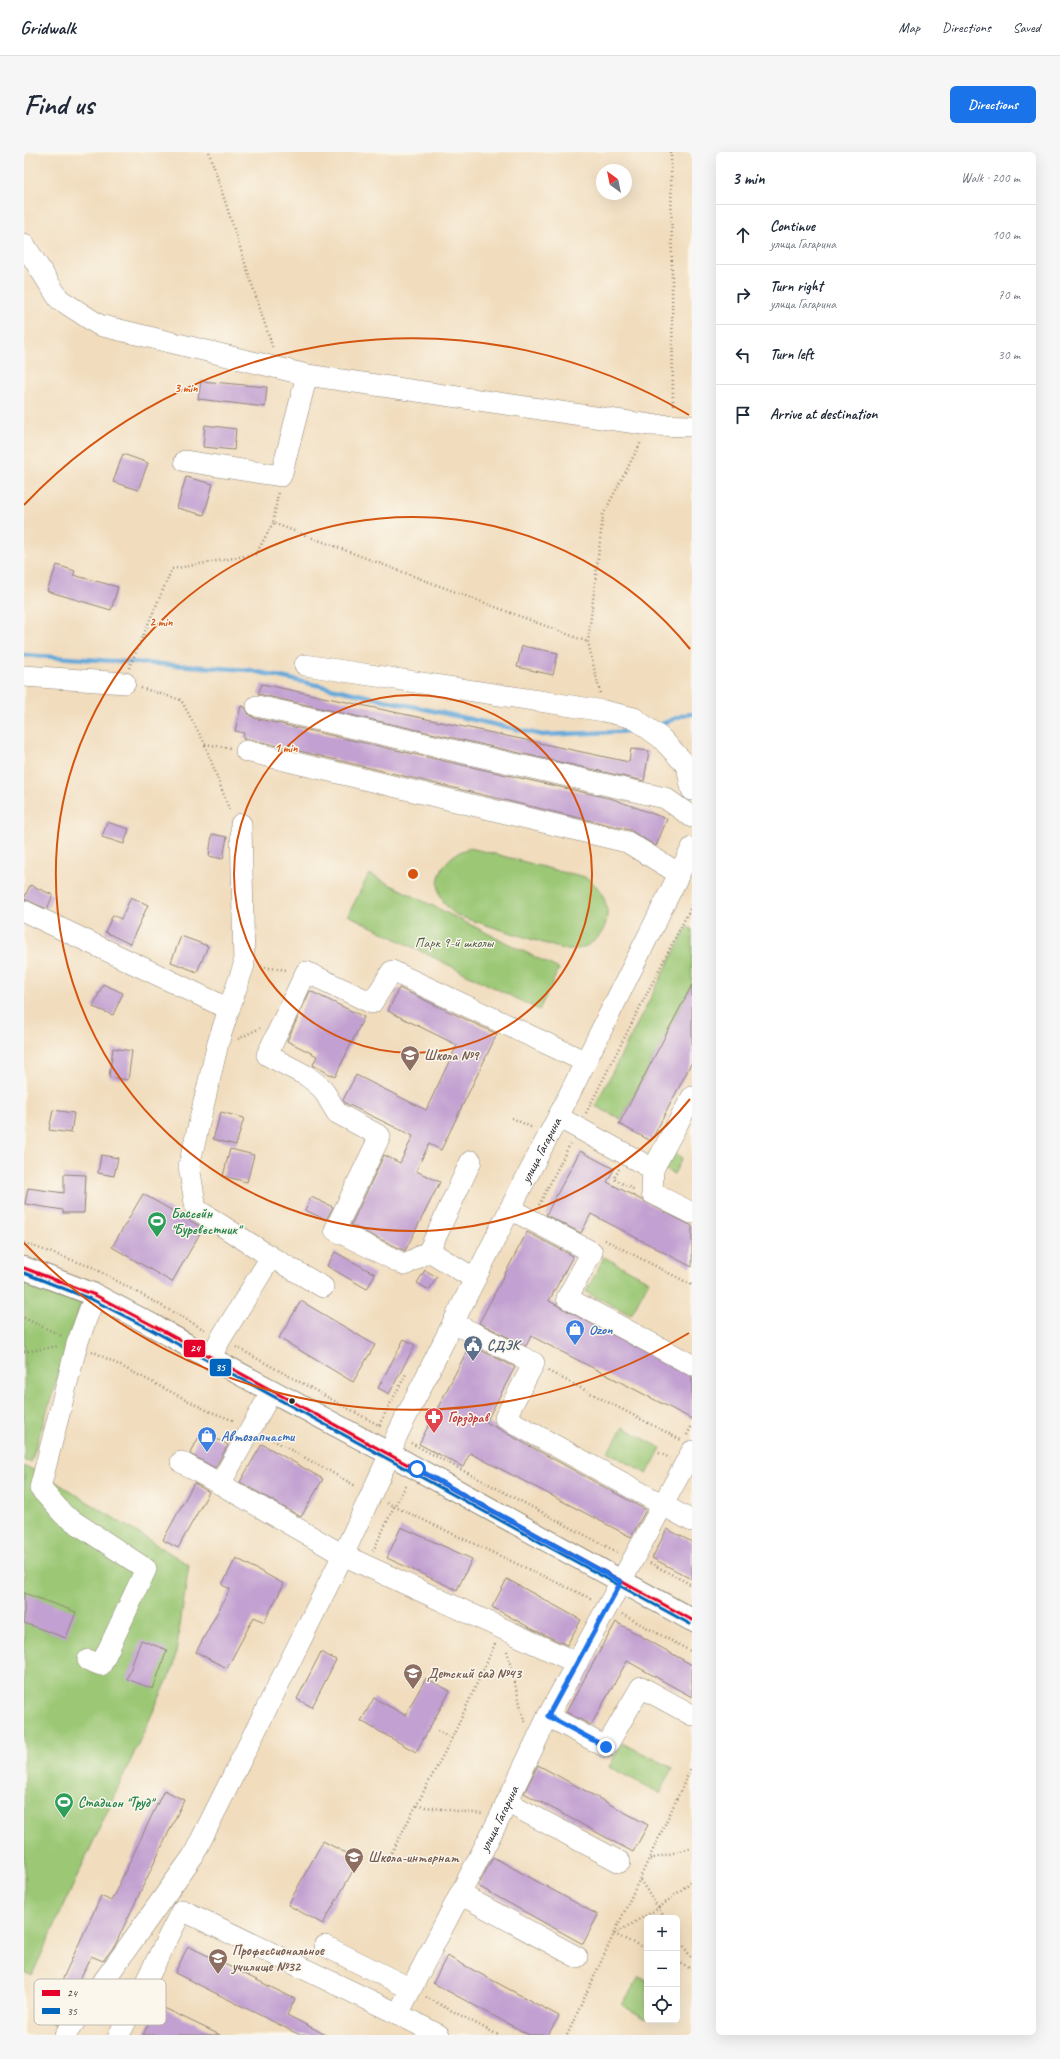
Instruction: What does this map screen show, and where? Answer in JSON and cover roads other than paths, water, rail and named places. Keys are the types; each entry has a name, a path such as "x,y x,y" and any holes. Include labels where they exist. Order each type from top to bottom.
{"main road":[{"path":"24,1268 95,1295 272,1391 393,1444 621,1582 692,1620"}],"street":[{"path":"24,244 59,299 99,325 307,375 650,425 682,425"},
{"path":"185,461 281,476 307,375"},
{"path":"305,665 604,711 634,718 661,738 687,766 692,790"},
{"path":"24,676 127,675"},
{"path":"257,706 665,798 692,817"},
{"path":"246,751 627,842 687,861"},
{"path":"241,824 244,965 218,1043 189,1166 196,1209 271,1257 323,1287"},
{"name":"улица Гагарина","path":"105,1979 193,1856 343,1555 393,1444 453,1323 687,861"},
{"path":"24,911 229,1009"},
{"path":"471,1161 429,1251 405,1264 335,1230 380,1136 337,1114 322,1088 307,1076 267,1055 306,972 372,1004 392,971 586,1062"},
{"path":"692,1097 653,1169 652,1193 692,1213"},
{"path":"558,1117 653,1169"},
{"path":"510,1209 592,1252 567,1298 692,1365"},
{"path":"429,1251 475,1279"},
{"path":"210,1358 271,1257"},
{"path":"88,1660 101,1665 146,1569 64,1515 32,1490 95,1295"},
{"path":"453,1323 534,1363 505,1418 692,1521"},
{"path":"220,1484 272,1391"},
{"name":"улица Гагарина","path":"398,2014 504,1809 548,1716 664,1505 688,1446"},
{"path":"181,1462 343,1555 577,1663"},
{"path":"548,1716 606,1747 641,1687 692,1715"},
{"path":"504,1809 620,1862"},
{"path":"460,1894 577,1957"},
{"path":"147,1979 182,1910 440,2035"},
{"path":"325,1946 412,1989"},
{"name":"улица Гагарина","path":"65,2035 72,2025"},
{"path":"119,2035 124,2025"}],"waterway":[{"path":"24,655 249,670 542,735 639,731"},
{"path":"656,726 684,715 692,714"}],"place":[{"name":"Школа №9","path":"410,1072"},
{"name":"Бассейн \"Буревестник\"","path":"157,1238"},
{"name":"Ozon","path":"575,1346"},
{"name":"СДЭК","path":"473,1362"},
{"name":"Горздрав","path":"434,1434"},
{"name":"Автозапчасти","path":"207,1453"},
{"name":"Детский сад №43","path":"413,1690"},
{"name":"Стадион \"Труд\"","path":"64,1819"},
{"name":"Школа-интернат","path":"354,1874"},
{"name":"Профессиональное училище №32","path":"218,1975"}],"park label":[{"name":"Парк 9-й школы","path":"454,942"}]}
